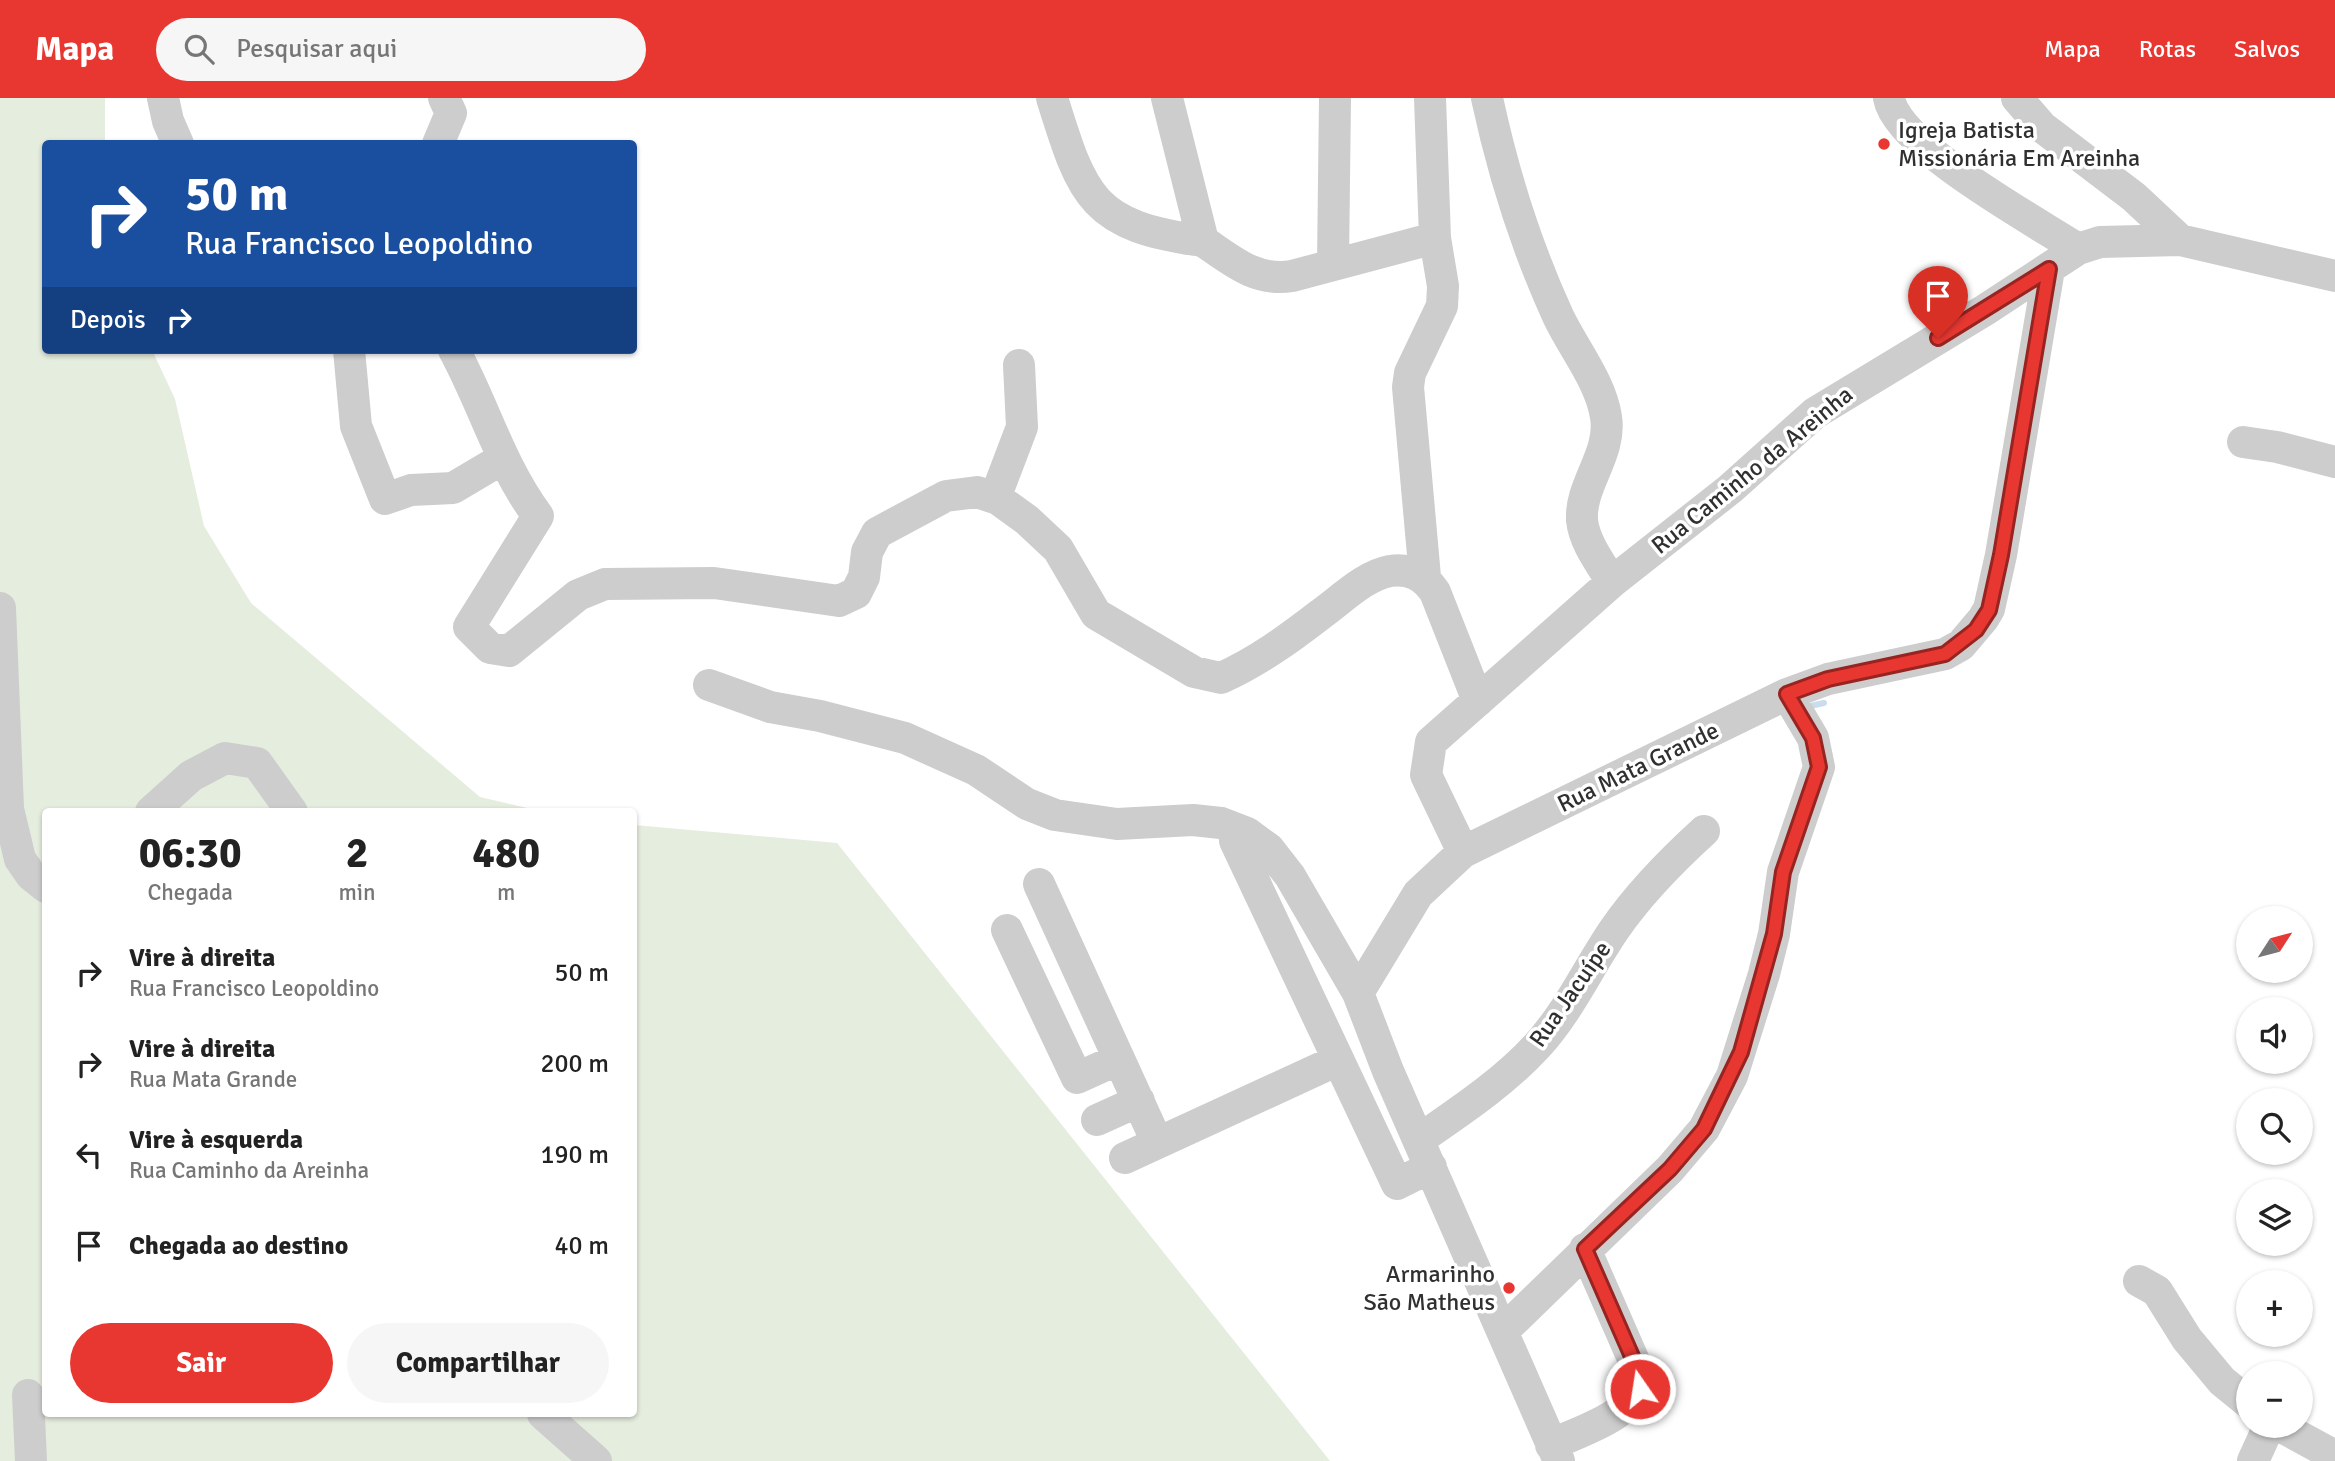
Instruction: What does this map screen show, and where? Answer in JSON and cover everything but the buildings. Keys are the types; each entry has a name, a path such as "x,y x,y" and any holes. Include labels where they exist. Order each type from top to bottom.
{"street":[{"path":"163,98 167,121 176,140"},
{"path":"441,140 451,113 444,98"},
{"path":"1052,98 1076,170 1087,190 1111,215 1140,230 1203,241 1251,273 1274,279 1435,238"},
{"path":"1167,98 1203,241"},
{"path":"1333,264 1335,98"},
{"path":"1430,98 1435,238 1443,306 1410,373 1408,387 1425,577 1435,592 1478,701"},
{"path":"1487,98 1497,145 1524,232 1558,316 1601,397 1606,416 1605,444 1583,506 1582,520 1603,590"},
{"path":"1889,98 1891,109 1918,142 2078,249"},
{"name":"Rua Caminho da Areinha","path":"2017,98 2042,127 2134,197 2180,240"},
{"name":"Rua Caminho da Areinha","path":"1463,852 1426,775 1431,742 1603,590 1730,489 1815,413 2078,249 2100,242 2180,240 2335,276"},
{"name":"Rua Mata Grande","path":"1358,993 1418,894 1463,852 1787,694 1828,679 1945,654 1961,645 1989,610 2001,555 2049,269"},
{"path":"349,354 356,426 385,499 411,490 453,488 502,459"},
{"path":"456,354 502,459 519,491 538,516 469,627 491,648 509,651 578,595 605,584 714,583 839,601 856,593 864,577 867,552 877,533 946,496 977,492 995,498 1027,520 1058,549 1096,614 1194,672 1221,678 1274,648 1361,584 1388,571 1407,571 1425,577"},
{"path":"995,498 1022,427 1019,365"},
{"path":"2243,442 2277,447 2335,462"},
{"path":"0,608 8,809 20,859 31,875 42,884"},
{"path":"709,685 771,707 820,716 905,738 976,770 1027,804 1055,815 1117,824 1193,820 1221,823 1247,833 1269,849 1290,876 1358,993 1388,1072 1504,1330 1555,1453 1626,1408 1640,1389 1641,1377 1585,1249"},
{"path":"1504,1330 1670,1169 1704,1129 1741,1052 1774,934 1783,872 1819,767 1813,738 1787,694"},
{"path":"155,808 191,776 225,758 257,763 289,808"},
{"name":"Rua Jacuípe","path":"1338,1060 1397,1184 1425,1153 1538,1045 1564,1011 1635,901 1664,868 1704,831"},
{"path":"1125,1158 1338,1060 1235,841"},
{"path":"1038,884 1157,1142"},
{"path":"1007,930 1077,1078 1119,1059"},
{"path":"1097,1120 1139,1101"},
{"path":"2139,1281 2157,1291 2196,1349 2222,1381 2236,1392"},
{"path":"28,1395 31,1461"},
{"path":"546,1417 596,1461"},
{"path":"2253,1461 2264,1438"},
{"path":"2301,1438 2335,1457"}],"green space":[{"path":"0,98 105,98 105,140 42,140 42,354 154,354 175,399 204,526 251,603 480,797 527,808 42,808 42,1417 637,1417 637,825 837,843 1330,1461 0,1461"}],"waterway":[{"path":"1810,706 1824,703"}],"place":[{"name":"Igreja Batista Missionária Em Areinha","path":"1884,144"},
{"name":"Armarinho São Matheus","path":"1509,1288"}],"route":[{"path":"1640,1389 1641,1377 1585,1249 1670,1169 1704,1129 1732,1076 1741,1052 1774,934 1783,872 1819,767 1813,738 1787,694 1828,679 1927,660 1945,654 1961,645 1976,630 1989,610 2001,555 2049,269 1938,338"}]}
